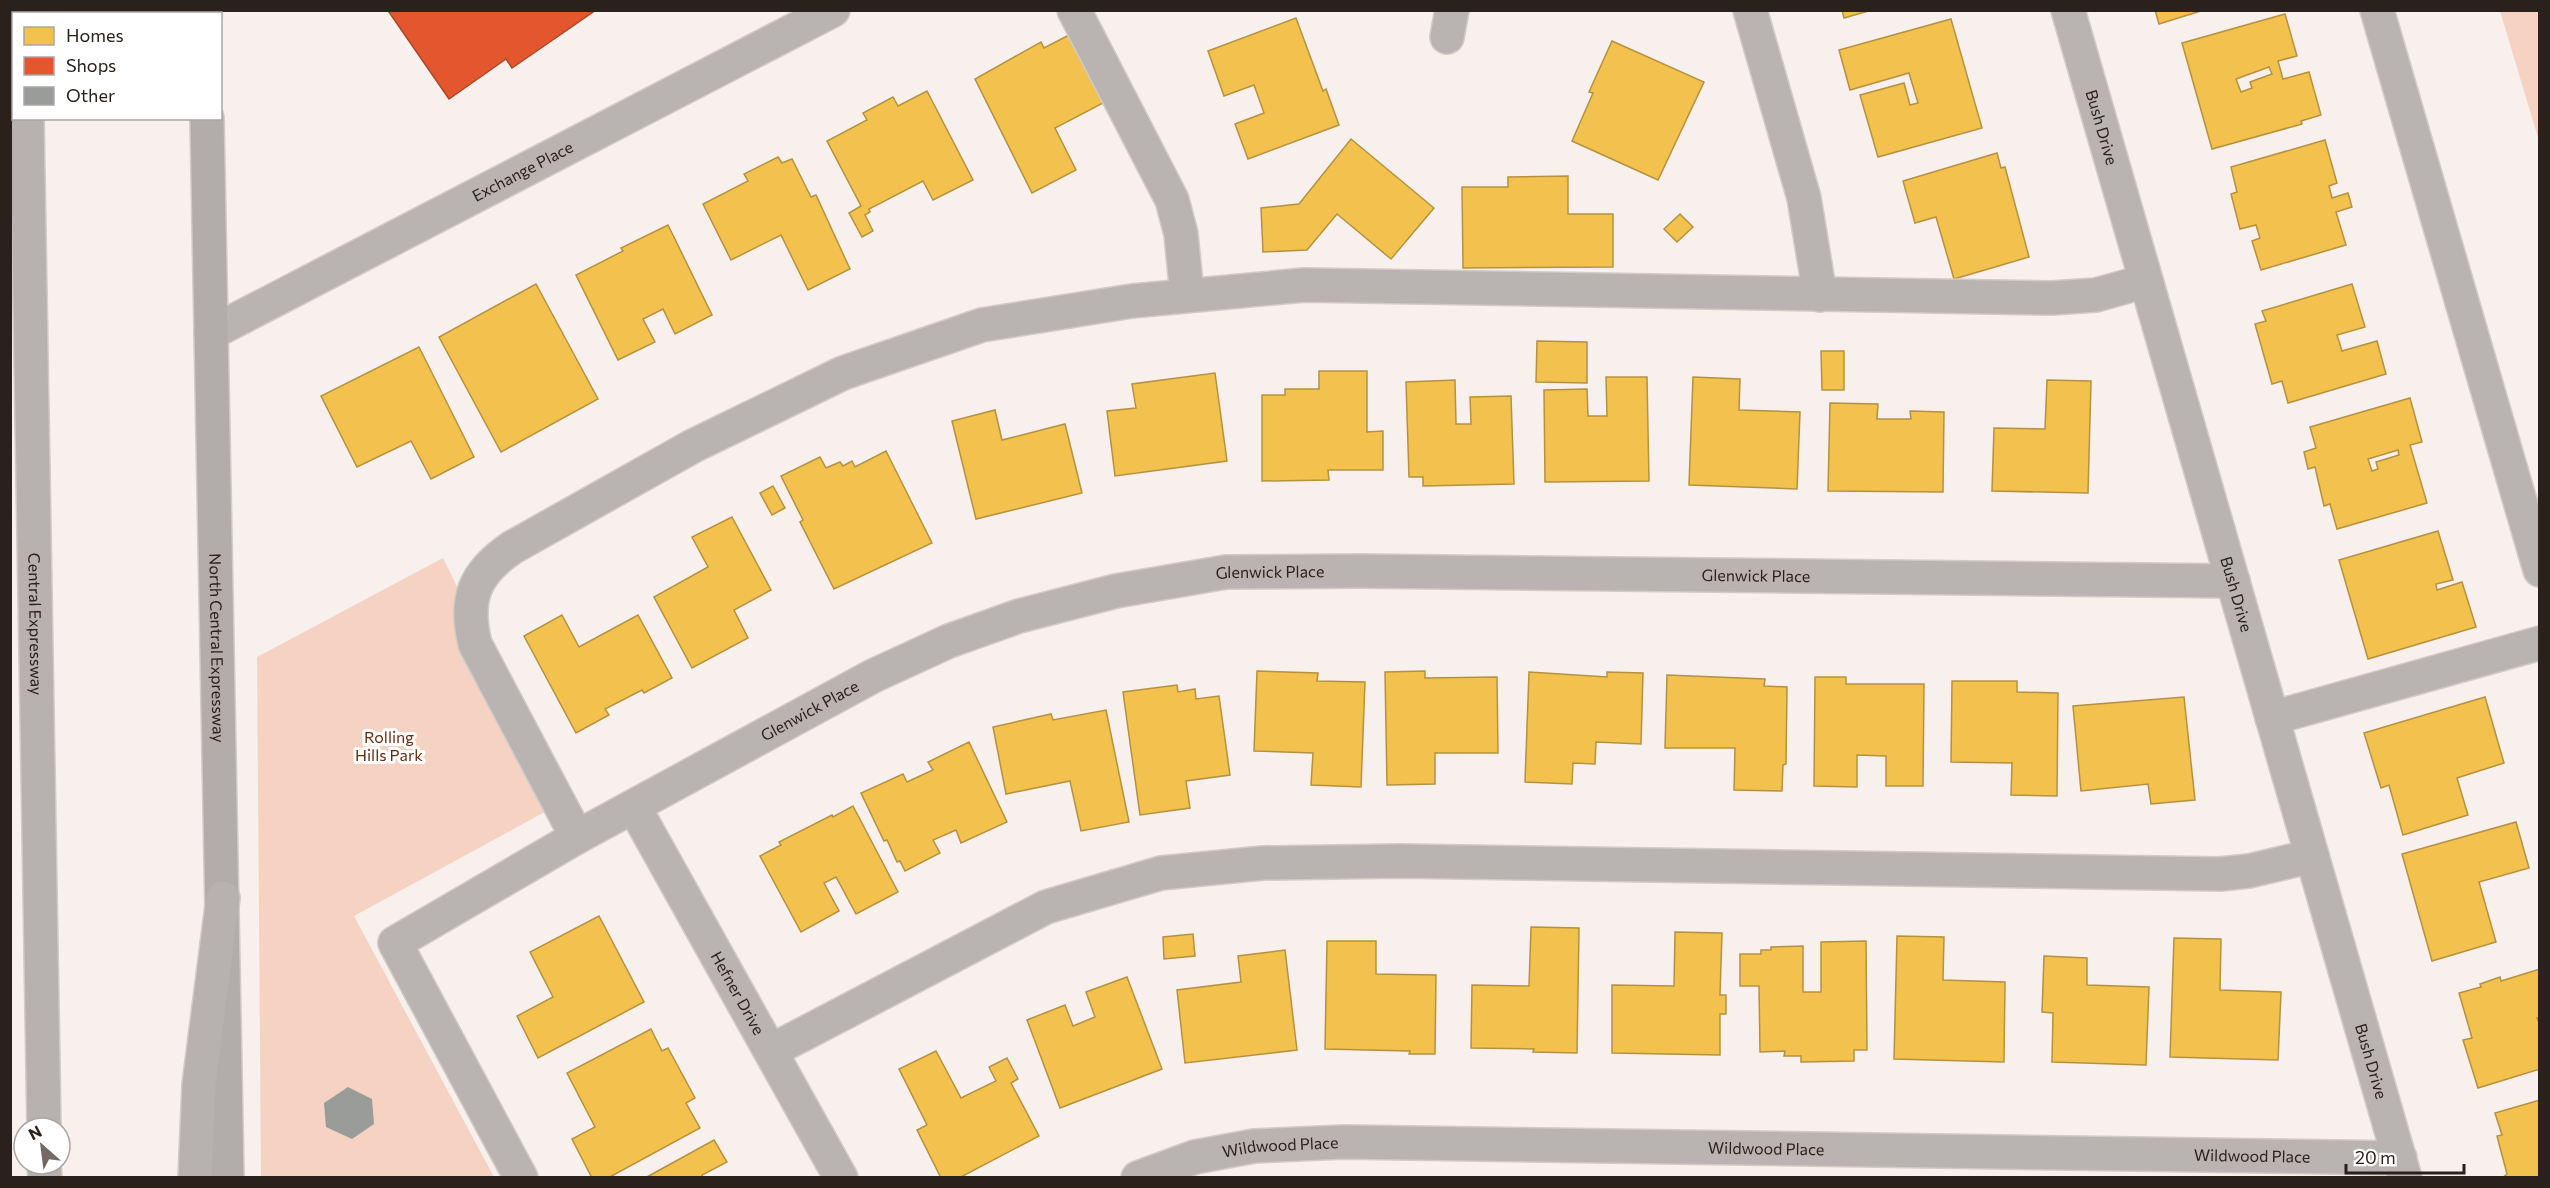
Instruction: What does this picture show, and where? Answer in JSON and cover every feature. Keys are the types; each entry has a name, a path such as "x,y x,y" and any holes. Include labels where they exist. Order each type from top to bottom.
{"highway":[{"name":"Central Expressway","path":"27,120 44,1116"},
{"path":"195,1178 199,1085 223,898"}],"main road":[{"name":"North Central Expressway","path":"207,120 227,1178"}],"street":[{"name":"Exchange Place","path":"211,333 833,10"},
{"path":"1074,10 1172,200 1181,234 1187,296"},
{"path":"1750,10 1804,198 1820,295"},
{"name":"Bush Drive","path":"2068,10 2403,1168"},
{"path":"2377,10 2540,570"},
{"path":"577,837 475,644 469,622 471,599 479,578 494,560 523,541 693,446 843,373 982,325 1131,301 1304,285 2052,298 2097,295 2146,281"},
{"name":"Glenwick Place","path":"521,1178 395,943 577,837 873,676 949,641 1019,616 1116,591 1226,572 1359,571 2233,581"},
{"path":"2272,718 2540,643"},
{"name":"Hefner Drive","path":"634,807 841,1178"},
{"path":"771,1051 1046,907 1161,873 1263,863 1400,861 2220,874 2249,872 2312,856"},
{"name":"Wildwood Place","path":"1138,1178 1195,1157 1254,1146 1344,1142 2403,1168"}],"green space":[{"path":"2500,11 2539,11 2539,141"},
{"name":"Rolling Hills Park","path":"443,558 563,802 354,916 494,1177 261,1177 257,657"}],"building: Homes":[{"path":"1842,10 1872,10 1844,18"},
{"path":"2155,10 2204,10 2159,24"},
{"path":"2285,14 2297,56 2278,61 2283,79 2309,72 2321,115 2301,121 2302,124 2212,149 2182,43","holes":["2269,67 2272,74 2250,82 2252,88 2241,92 2236,79"]},
{"path":"1296,18 1323,91 1326,89 1339,125 1248,159 1235,124 1264,113 1254,85 1224,96 1208,51"},
{"path":"1951,19 1982,128 1878,157 1860,95 1904,83 1910,105 1918,103 1909,73 1850,90 1839,50"},
{"path":"1071,34 1105,102 1055,128 1076,170 1032,193 975,79 1041,42 1044,48"},
{"path":"1612,41 1704,82 1658,180 1572,141 1593,93 1589,92"},
{"path":"927,91 973,180 933,200 923,181 869,209 870,212 865,215 873,231 862,237 849,213 861,206 827,141 867,120 863,113 893,97 898,106"},
{"path":"1351,139 1434,208 1391,259 1337,214 1307,250 1263,252 1261,208 1299,204"},
{"path":"2325,140 2337,183 2329,186 2332,198 2348,193 2352,207 2336,212 2346,245 2261,270 2252,241 2260,238 2256,225 2240,229 2231,194 2237,192 2231,167"},
{"path":"1997,153 2001,168 2005,167 2029,257 1954,279 1936,217 1915,223 1903,181"},
{"path":"778,157 782,163 792,159 811,197 816,195 850,269 808,290 781,235 731,260 703,204 748,181 744,174"},
{"path":"1568,176 1568,214 1613,214 1613,267 1463,268 1462,187 1508,187 1508,177"},
{"path":"1680,214 1693,227 1677,242 1664,229"},
{"path":"668,225 712,315 675,334 663,309 643,319 655,342 618,360 576,275 623,251 621,248"},
{"path":"536,284 598,399 501,452 439,337"},
{"path":"2352,284 2365,327 2337,335 2342,351 2377,341 2386,374 2288,403 2282,381 2272,384 2255,324 2266,321 2262,311"},
{"path":"1537,341 1587,342 1587,383 1536,382"},
{"path":"419,347 474,457 431,479 411,441 357,467 321,396"},
{"path":"1821,351 1844,351 1844,390 1822,390"},
{"path":"1319,371 1367,371 1367,432 1383,431 1383,470 1328,470 1329,480 1262,481 1262,395 1285,395 1285,389 1319,389"},
{"path":"1215,373 1227,461 1115,476 1107,411 1136,408 1132,384"},
{"path":"1606,377 1647,377 1649,481 1545,482 1544,390 1587,389 1588,416 1607,416"},
{"path":"1693,377 1740,379 1739,410 1800,412 1797,489 1689,485"},
{"path":"1455,380 1456,424 1471,424 1470,397 1511,396 1514,484 1423,486 1423,477 1409,477 1406,382"},
{"path":"2047,380 2091,381 2088,493 1992,491 1994,428 2045,429"},
{"path":"2410,398 2422,442 2410,445 2427,503 2337,529 2330,504 2324,506 2315,467 2308,469 2304,452 2316,448 2310,427","holes":["2398,450 2399,455 2376,462 2378,469 2372,471 2368,459"]},
{"path":"1830,403 1878,404 1877,419 1911,419 1910,411 1944,412 1943,492 1828,491"},
{"path":"995,410 1002,440 1065,424 1082,493 976,519 952,421"},
{"path":"886,451 932,543 834,589 800,522 803,520 781,476 820,457 826,468 840,462 843,466 852,461 855,467"},
{"path":"773,486 785,508 772,515 760,493"},
{"path":"732,517 771,590 734,610 748,638 692,668 654,597 708,567 692,537"},
{"path":"2438,531 2453,580 2436,584 2437,590 2462,582 2476,627 2368,659 2339,560"},
{"path":"562,615 579,647 638,615 672,678 644,693 642,690 605,709 609,715 576,733 524,636"},
{"path":"1257,671 1318,673 1317,681 1365,682 1361,787 1311,785 1313,753 1254,751"},
{"path":"1425,671 1425,678 1497,677 1498,753 1435,753 1435,784 1387,785 1385,672"},
{"path":"1529,672 1607,677 1607,672 1643,673 1641,744 1596,742 1595,764 1573,763 1572,784 1525,782"},
{"path":"1667,675 1765,679 1764,686 1787,687 1786,764 1783,765 1782,791 1734,790 1735,748 1665,748"},
{"path":"1815,677 1846,677 1846,684 1924,684 1923,786 1886,786 1886,756 1857,755 1857,787 1814,786"},
{"path":"1952,681 2017,681 2017,692 2058,693 2057,796 2011,795 2012,763 1951,762"},
{"path":"1177,685 1178,692 1195,689 1196,699 1219,696 1230,775 1186,781 1190,808 1140,815 1123,692"},
{"path":"2184,697 2195,800 2151,804 2148,784 2081,791 2073,706"},
{"path":"2485,697 2504,763 2457,778 2468,815 2403,835 2389,785 2381,788 2364,733"},
{"path":"1106,710 1129,822 1081,831 1070,781 1006,794 993,727 1051,714 1053,720"},
{"path":"969,742 1007,822 961,843 956,830 933,840 940,853 905,871 900,861 897,862 887,840 884,841 861,793 903,774 907,782 933,770 928,762"},
{"path":"853,806 898,892 856,914 836,877 824,883 839,911 801,932 760,856 781,845 779,842"},
{"path":"2516,822 2529,868 2479,882 2496,942 2432,961 2402,854"},
{"path":"599,916 644,1002 538,1058 517,1016 553,997 530,952"},
{"path":"1531,927 1579,928 1577,1053 1533,1052 1534,1049 1471,1048 1472,985 1529,986"},
{"path":"1675,932 1722,933 1720,995 1726,995 1726,1014 1720,1014 1720,1055 1612,1053 1612,985 1674,986"},
{"path":"1193,934 1195,956 1164,959 1163,937"},
{"path":"1897,936 1944,937 1943,980 2005,982 2004,1062 1894,1059"},
{"path":"2174,938 2221,939 2220,990 2281,992 2278,1060 2170,1057"},
{"path":"1327,941 1376,941 1376,974 1436,975 1435,1054 1409,1054 1410,1051 1325,1049"},
{"path":"1866,941 1867,1050 1854,1050 1854,1061 1801,1062 1801,1056 1784,1056 1785,1051 1760,1052 1759,986 1740,986 1740,954 1761,954 1761,950 1771,950 1771,947 1803,946 1803,992 1821,992 1821,942"},
{"path":"1285,950 1297,1050 1185,1063 1177,990 1241,982 1238,956"},
{"path":"2044,956 2087,958 2087,985 2149,987 2146,1065 2052,1062 2053,1013 2042,1012"},
{"path":"2540,969 2540,1017 2537,1018 2540,1025 2540,1069 2478,1088 2463,1040 2472,1038 2459,993 2481,987 2480,984 2500,977 2501,981"},
{"path":"1127,977 1162,1069 1060,1108 1027,1020 1065,1005 1073,1026 1095,1017 1086,992"},
{"path":"651,1029 662,1051 668,1048 695,1098 686,1103 700,1128 608,1178 592,1178 572,1139 595,1127 567,1073"},
{"path":"936,1051 961,1098 996,1081 989,1067 1007,1058 1018,1079 1011,1083 1039,1136 959,1178 941,1178 917,1130 927,1125 899,1069"},
{"path":"2540,1100 2540,1178 2502,1178 2507,1174 2497,1136 2502,1135 2495,1113"},
{"path":"714,1140 727,1162 702,1175 703,1178 645,1178"}],"building: Shops":[{"path":"391,10 596,10 512,68 506,59 449,99 389,12"}],"building: Other":[{"path":"348,1087 372,1099 374,1124 352,1139 326,1127 324,1103"}]}
